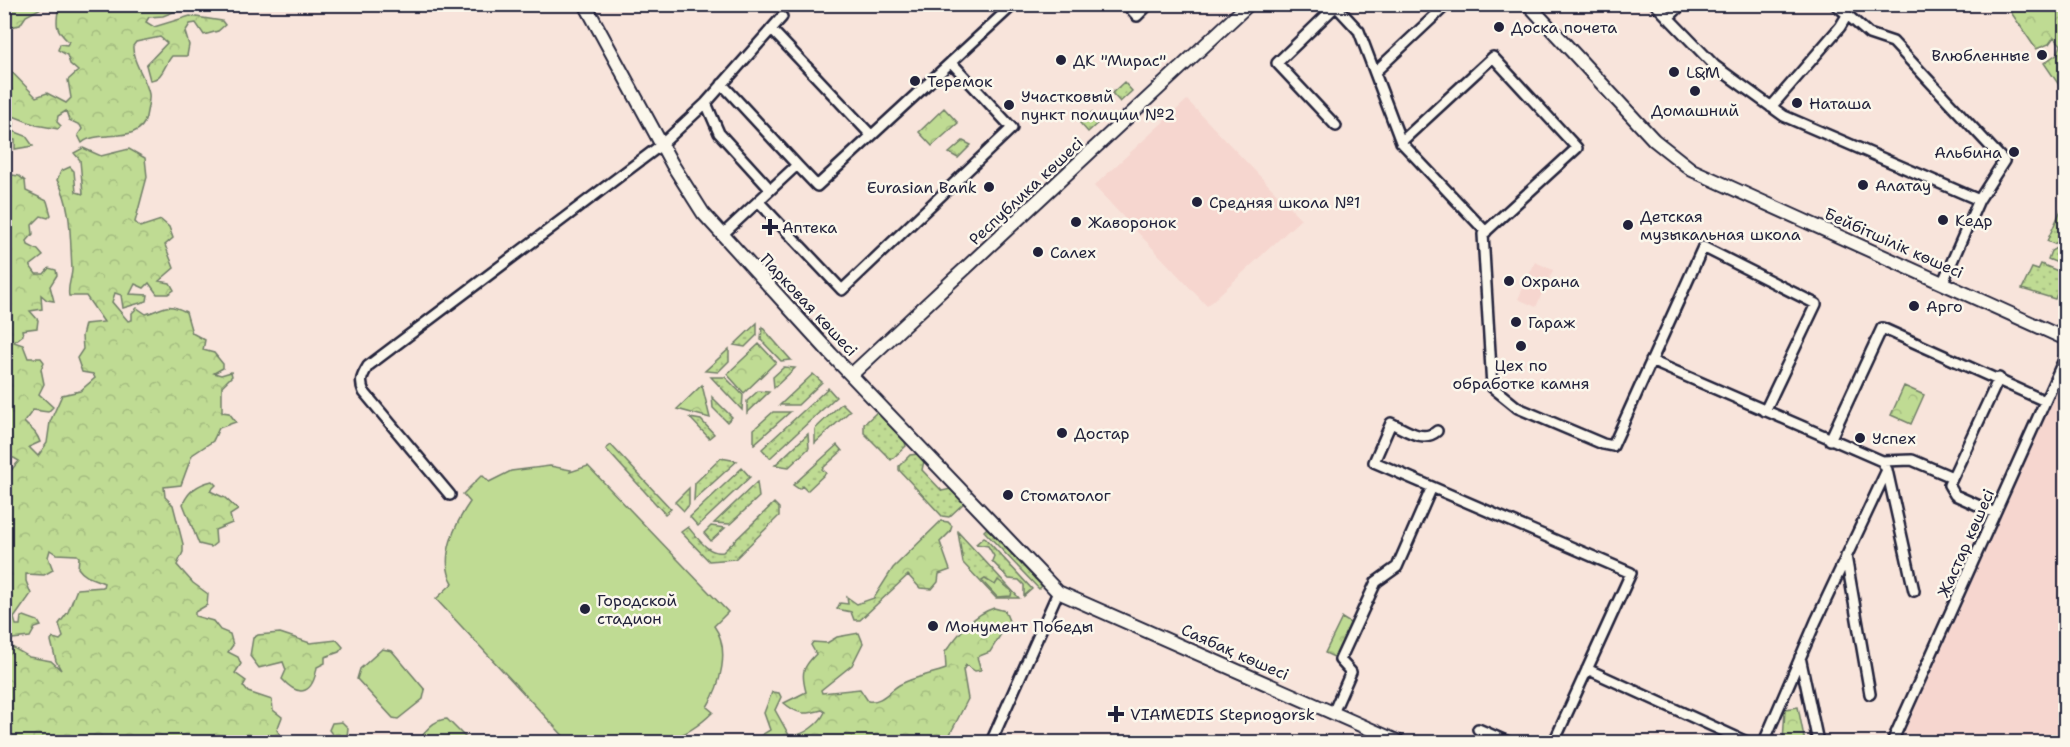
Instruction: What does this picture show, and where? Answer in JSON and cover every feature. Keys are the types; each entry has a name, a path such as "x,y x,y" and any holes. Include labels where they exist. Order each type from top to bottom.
{"street":[{"name":"Парковая көшесі","path":"585,4 690,194 722,235 851,375 1058,592"},
{"path":"722,84 817,186 1014,4"},
{"path":"1126,4 1137,16 1149,4"},
{"name":"Республика көшесі","path":"851,375 1249,4"},
{"path":"1375,72 1443,9 1439,4"},
{"name":"Бейбітшілік көшесі","path":"1528,4 1654,140 1692,170 2066,339"},
{"path":"1655,4 1714,66 1784,116 1979,200"},
{"path":"1668,18 1682,4"},
{"path":"1834,4 1846,17 1869,34 1893,42 2004,161 1979,200 1943,282"},
{"path":"1336,126 1277,63 1336,5 1359,31 1401,142 1486,232"},
{"path":"450,495 411,446 372,404 360,385 368,366 661,145 706,103 782,17"},
{"path":"1771,106 1840,27 1846,17"},
{"path":"771,29 871,135"},
{"path":"1401,142 1493,57 1577,148 1483,234 1492,387 1518,408 1613,446 1703,247 1816,304 1765,411"},
{"path":"758,201 842,290 1012,128 951,62"},
{"path":"706,103 719,133 770,189"},
{"path":"722,235 797,165"},
{"path":"1830,440 1882,328 2045,401"},
{"name":"Жастар көшесі","path":"1892,742 2066,355"},
{"path":"1652,361 1884,466 1912,460 1952,477"},
{"path":"1995,513 1955,495 1949,485 1998,378"},
{"path":"1437,431 1431,436 1422,437 1391,423 1374,462 1630,573 1554,742"},
{"path":"1764,742 1884,466"},
{"path":"1884,466 1914,591"},
{"path":"1333,713 1351,672 1340,660 1376,582 1397,567 1432,488"},
{"path":"1846,556 1870,694"},
{"path":"991,742 1058,592"},
{"name":"Саябақ көшесі","path":"1058,592 1399,742"},
{"path":"1800,657 1818,742"},
{"path":"1587,669 1748,742"},
{"path":"1478,729 1508,742"}],"shaded area":[{"name":"Средняя школа №1","path":"1187,100 1301,219 1207,306 1094,186"},
{"path":"1535,262 1553,270 1536,307 1518,299"},
{"path":"2065,373 2065,742 1900,742 1939,655"}],"green space":[{"path":"4,5 47,5 26,16 20,25 10,27 9,38 5,38"},
{"path":"59,5 221,5 221,12 186,7 163,16 149,17 146,22 154,27 190,16 222,21 225,25 218,31 204,35 196,23 190,24 185,32 189,45 187,56 172,56 161,74 150,80 146,65 167,43 160,37 136,42 133,52 149,96 146,117 142,126 136,131 89,139 82,143 78,135 82,129 80,125 69,120 66,111 58,116 57,122 61,126 58,129 36,125 8,114 7,117 14,123 13,131 26,136 33,146 15,149 15,140 7,140 9,148 5,149 5,65 36,97 47,93 66,103 71,98 68,80 78,71 70,64 67,55 58,50 60,44 67,45 69,42 58,29"},
{"path":"2006,5 2051,5 2065,12 2065,79 2061,88 2044,63 2058,53 2061,45 2054,37 2049,44 2036,49"},
{"path":"1124,82 1132,91 1120,102 1112,93"},
{"path":"944,108 958,123 932,146 919,132"},
{"path":"1092,112 1100,121 1088,132 1080,123"},
{"path":"963,141 971,145 958,158 949,153"},
{"path":"83,148 101,156 129,149 145,158 147,177 135,222 140,227 161,220 169,227 173,238 165,245 174,268 159,281 170,283 174,290 168,294 157,294 149,283 144,288 135,284 130,294 148,295 147,301 123,308 121,295 115,293 112,302 128,321 132,320 132,313 137,308 146,314 169,306 186,312 192,333 205,340 203,350 214,353 223,364 223,368 214,373 221,375 231,372 232,376 222,386 222,412 229,413 236,422 219,428 213,441 192,455 181,485 164,487 165,497 173,505 183,544 183,552 177,565 193,583 208,594 207,605 195,612 195,616 213,621 220,630 230,634 233,645 228,652 238,657 241,664 235,673 246,681 243,686 248,692 272,700 273,710 282,717 277,730 283,739 292,742 5,742 5,491 8,486 7,475 19,461 14,458 5,458 5,453 10,449 5,445 7,430 4,427 5,366 13,358 12,354 4,350 5,174 19,176 25,181 26,191 47,201 51,215 48,218 41,216 32,225 33,234 27,241 28,245 38,250 43,256 30,266 36,274 44,274 49,268 56,270 57,275 50,286 54,301 47,300 41,295 42,309 30,311 38,320 37,328 22,330 23,335 14,342 23,345 28,358 41,358 44,362 41,369 44,384 39,394 53,407 48,412 33,410 24,422 35,432 40,442 29,447 38,456 47,443 50,422 62,395 80,391 95,378 93,374 82,372 77,358 83,349 82,336 85,324 104,322 86,296 69,296 72,269 68,212 57,180 61,171 70,167 74,171 76,192 83,194 80,160 74,153","holes":["50,550 56,554 77,555 79,557 78,568 83,574 104,583 103,587 77,589 68,612 59,624 63,637 60,640 53,638 51,641 61,670 51,661 29,657 10,646 12,639 30,637 35,628 41,626 38,621 24,616 21,617 20,625 16,625 14,618 31,594 26,574 44,575 53,570 48,557"]},
{"path":"2061,210 2065,212 2065,238 2054,244 2047,241"},
{"path":"2065,243 2065,266 2048,259 2051,251"},
{"path":"2041,264 2065,274 2055,299 2022,289 2032,268 2038,270"},
{"path":"757,323 757,335 745,347 734,345"},
{"path":"762,327 791,360 781,361 761,340"},
{"path":"759,344 776,362 744,393 727,374"},
{"path":"729,349 729,361 718,372 705,371"},
{"path":"784,367 795,368 774,388 773,377"},
{"path":"813,374 822,382 798,405 780,405"},
{"path":"711,377 725,377 743,395 742,410"},
{"path":"702,385 710,418 677,409"},
{"path":"1904,386 1924,395 1911,424 1891,415"},
{"path":"828,388 836,397 770,458 762,449"},
{"path":"758,391 769,392 747,413 747,401"},
{"path":"712,397 732,417 727,422 713,408"},
{"path":"842,403 850,411 815,443 815,429"},
{"path":"773,412 790,412 754,444 754,429"},
{"path":"877,412 905,442 906,446 891,460 864,433 864,424"},
{"path":"690,418 701,420 714,434 709,438"},
{"path":"808,434 809,448 789,467 775,465"},
{"path":"611,445 671,509 665,514 606,449"},
{"path":"837,445 842,451 822,469 826,473 807,491 802,486 799,489 793,485"},
{"path":"918,454 924,461 922,470 942,491 951,489 964,503 949,517 942,516 899,470 899,466 910,455"},
{"path":"721,458 737,461 694,500 695,483"},
{"path":"550,466 571,470 570,472 588,466 728,612 714,626 722,645 723,656 716,689 707,707 713,712 700,723 676,737 651,742 597,740 569,742 436,599 453,583 447,563 448,552 459,520 470,502 463,494 482,475 489,482 511,471"},
{"path":"742,468 750,477 698,526 690,517"},
{"path":"212,481 216,485 210,491 225,498 238,510 230,515 232,523 215,530 216,543 211,547 199,544 183,504 194,489"},
{"path":"757,482 759,497 730,524 714,523"},
{"path":"689,488 689,505 684,511 675,502"},
{"path":"774,503 779,508 779,516 735,559 709,561 681,532 688,527 712,551 723,552"},
{"path":"941,521 948,522 952,526 950,532 940,542 950,570 939,574 938,582 932,589 920,588 908,575 860,620 854,620 851,612 837,609 840,603 848,604 847,597 857,604 874,598 893,568"},
{"path":"711,526 725,528 711,541 704,533"},
{"path":"987,528 1042,586 1039,589 984,531"},
{"path":"958,532 1019,598 996,598 963,563"},
{"path":"984,537 1032,589 1024,596 1024,585 1019,580 1009,579 992,561 994,556 988,546 976,544"},
{"path":"985,579 995,585 998,580 1012,591 1011,596 997,597 982,581"},
{"path":"994,608 1005,611 1009,621 990,652 977,657 981,670 975,671 966,665 963,670 968,699 946,742 756,742 760,736 770,730 764,713 772,692 779,693 781,697 775,710 789,735 810,729 825,712 822,710 802,713 784,703 806,692 803,675 805,667 816,654 811,645 813,642 827,643 837,637 859,633 863,643 852,665 821,690 822,693 860,689 868,701 873,701 917,677 946,669 945,652 955,639 979,615"},
{"path":"1342,618 1352,624 1336,658 1325,653"},
{"path":"280,633 310,643 337,640 343,647 339,652 325,657 325,663 317,667 312,683 305,690 300,691 282,679 286,670 283,662 259,668 250,656 253,638 258,635"},
{"path":"382,649 392,651 425,690 423,699 398,719 393,718 357,679 360,669"},
{"path":"1798,707 1805,742 1783,742 1785,709"},
{"path":"447,719 470,742 421,742 430,726"},
{"path":"342,722 348,728 347,736 350,739 347,742 338,742 329,730 332,723"}],"place":[{"name":"Доска почета","path":"1499,27"},
{"name":"Влюбленные","path":"2042,55"},
{"name":"ДК \"Мирас\"","path":"1061,60"},
{"name":"L&M","path":"1674,72"},
{"name":"Теремок","path":"915,81"},
{"name":"Домашний","path":"1695,91"},
{"name":"Наташа","path":"1797,103"},
{"name":"Участковый пункт полиции №2","path":"1009,105"},
{"name":"Альбина","path":"2014,152"},
{"name":"Алатау","path":"1863,185"},
{"name":"Eurasian Bank","path":"989,187"},
{"name":"Средняя школа №1","path":"1197,202"},
{"name":"Кедр","path":"1943,220"},
{"name":"Жаворонок","path":"1076,222"},
{"name":"Детская музыкальная школа","path":"1628,225"},
{"name":"Аптека","path":"770,227"},
{"name":"Салех","path":"1038,252"},
{"name":"Охрана","path":"1509,281"},
{"name":"Арго","path":"1914,306"},
{"name":"Гараж","path":"1516,322"},
{"name":"Цех по обработке камня","path":"1521,346"},
{"name":"Достар","path":"1062,433"},
{"name":"Успех","path":"1860,438"},
{"name":"Стоматолог","path":"1008,495"},
{"name":"Городской стадион","path":"585,609"},
{"name":"Монумент Победы","path":"933,626"},
{"name":"VIAMEDIS Stepnogorsk","path":"1116,714"}]}
